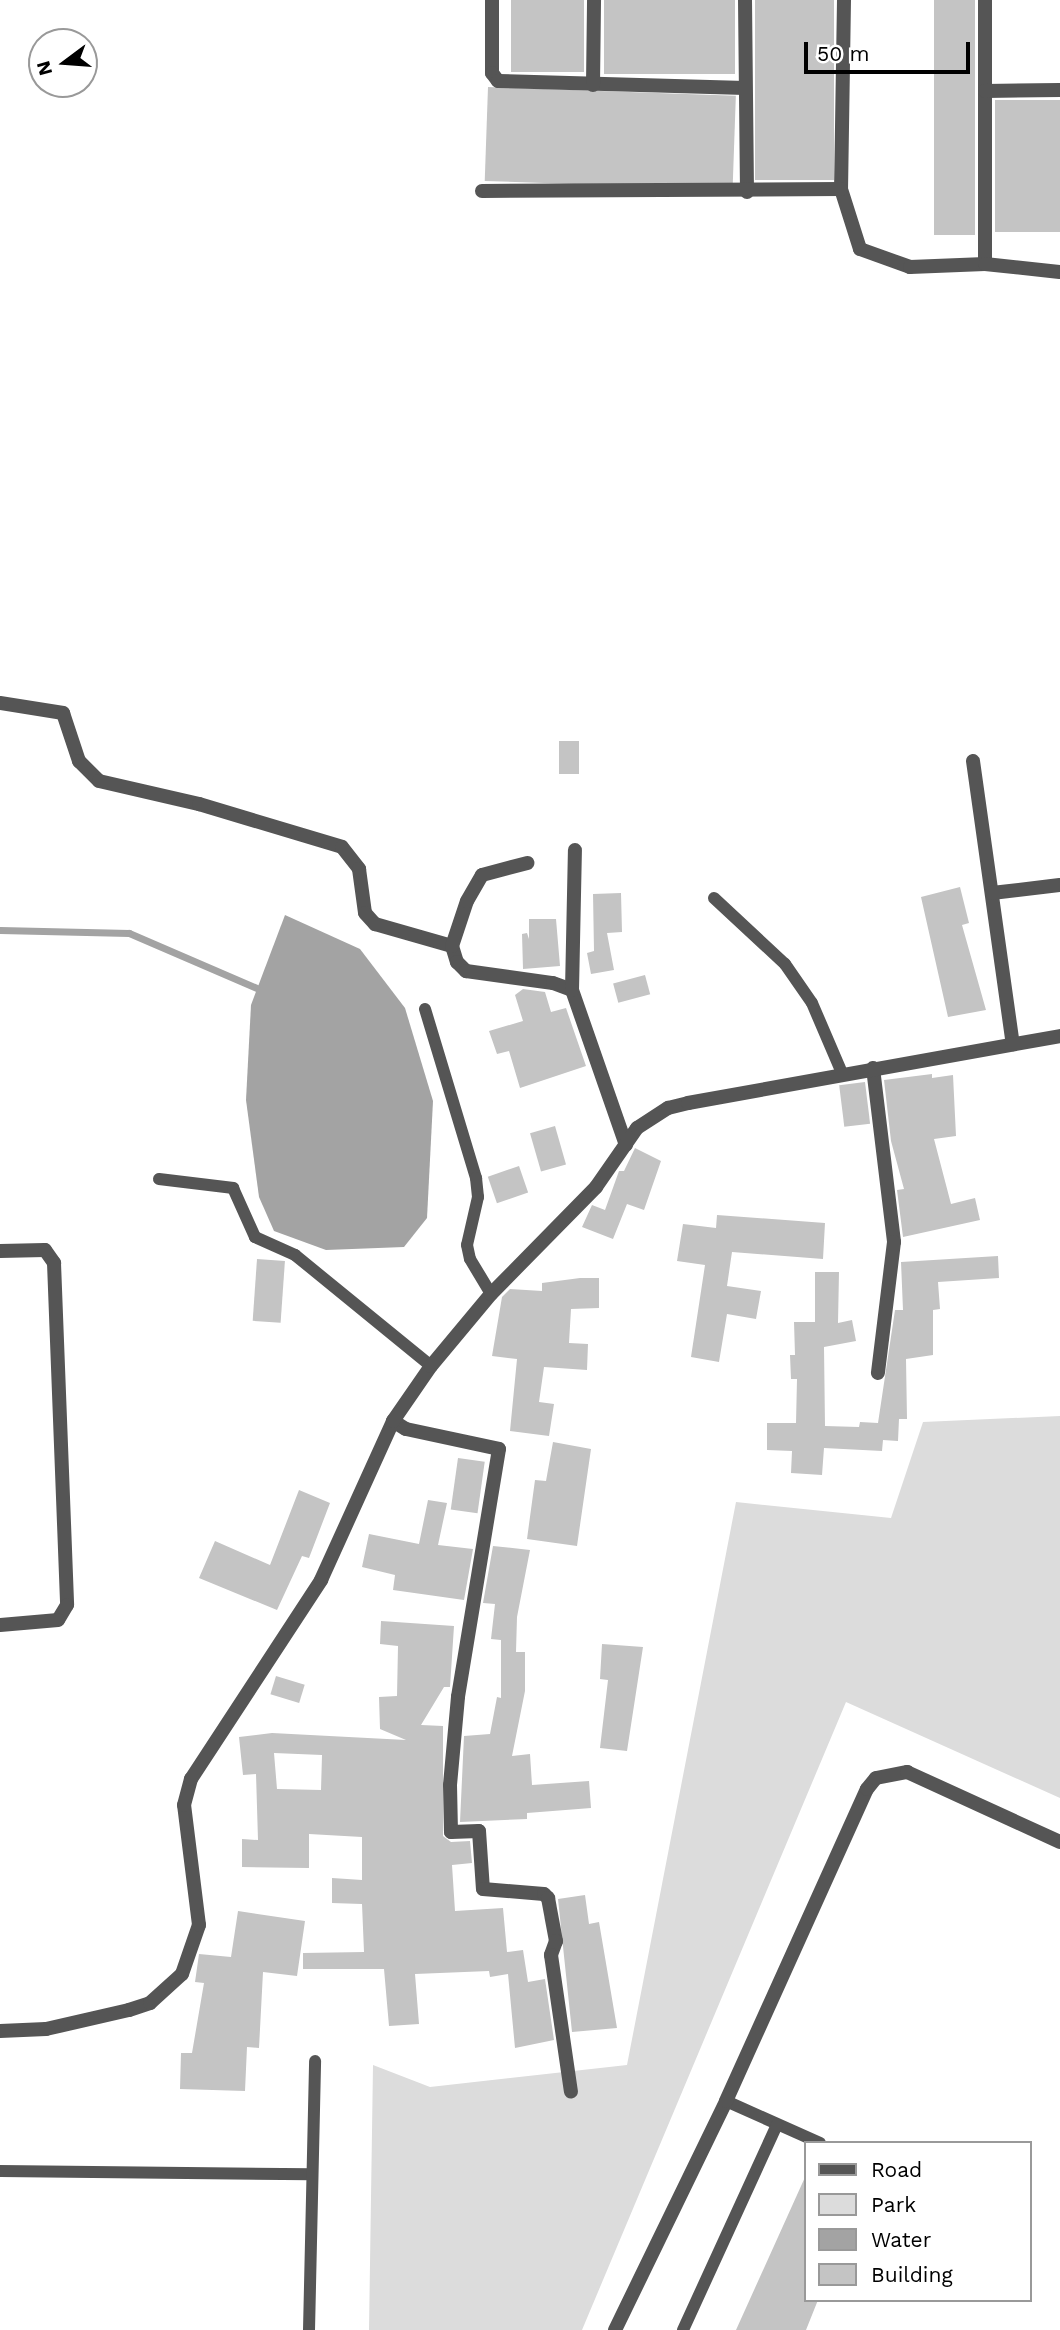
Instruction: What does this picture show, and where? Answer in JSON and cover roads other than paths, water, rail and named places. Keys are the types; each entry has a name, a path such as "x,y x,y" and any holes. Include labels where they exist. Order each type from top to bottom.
{"street":[{"path":"492,0 492,73 498,81 745,88"},
{"path":"593,85 594,0"},
{"path":"745,0 747,192"},
{"path":"844,0 841,189 855,238 867,254 910,267 985,264 1060,272"},
{"path":"985,0 985,264"},
{"path":"985,91 1060,90"},
{"path":"482,191 747,192 841,189"},
{"path":"0,703 63,713 79,761 99,781 199,804 342,847 359,869 365,913 375,924 452,946"},
{"path":"973,761 1013,1044"},
{"path":"575,850 572,990 626,1145"},
{"path":"527,863 482,875 467,901 452,946 457,962 466,971 553,983 572,990"},
{"path":"992,893 1060,885"},
{"path":"0,2031 46,2029 129,2010 150,2003 182,1974 199,1925 184,1805 191,1779 321,1580 393,1421 431,1366 491,1294 578,1207 637,1128 668,1108 842,1073 1060,1036"},
{"path":"873,1068 894,1242 878,1373"},
{"path":"0,1251 45,1250 54,1263 67,1605 58,1620 0,1625"},
{"path":"393,1421 406,1429 499,1449 458,1696 450,1785 451,1832 479,1831 483,1889 544,1894 548,1898 555,1941 551,1955 571,2092"},
{"path":"615,2330 726,2101 867,1789 876,1779 907,1772 1060,1842"}],"lane":[{"path":"713,898 785,964 827,1033 842,1073"},
{"path":"425,1009 475,1178 478,1198 467,1245 470,1259 491,1294"},
{"path":"159,1179 233,1188 255,1237 295,1255 431,1366"},
{"path":"309,2330 310,2174 315,2061"},
{"path":"726,2101 815,2141"},
{"path":"682,2330 777,2125"},
{"path":"0,2171 310,2174"}],"water":[{"path":"285,915 360,949 405,1008 433,1101 427,1218 404,1247 326,1250 274,1231 259,1197 246,1100 251,1005"}],"waterway":[{"path":"0,930 129,933 257,988"}]}
